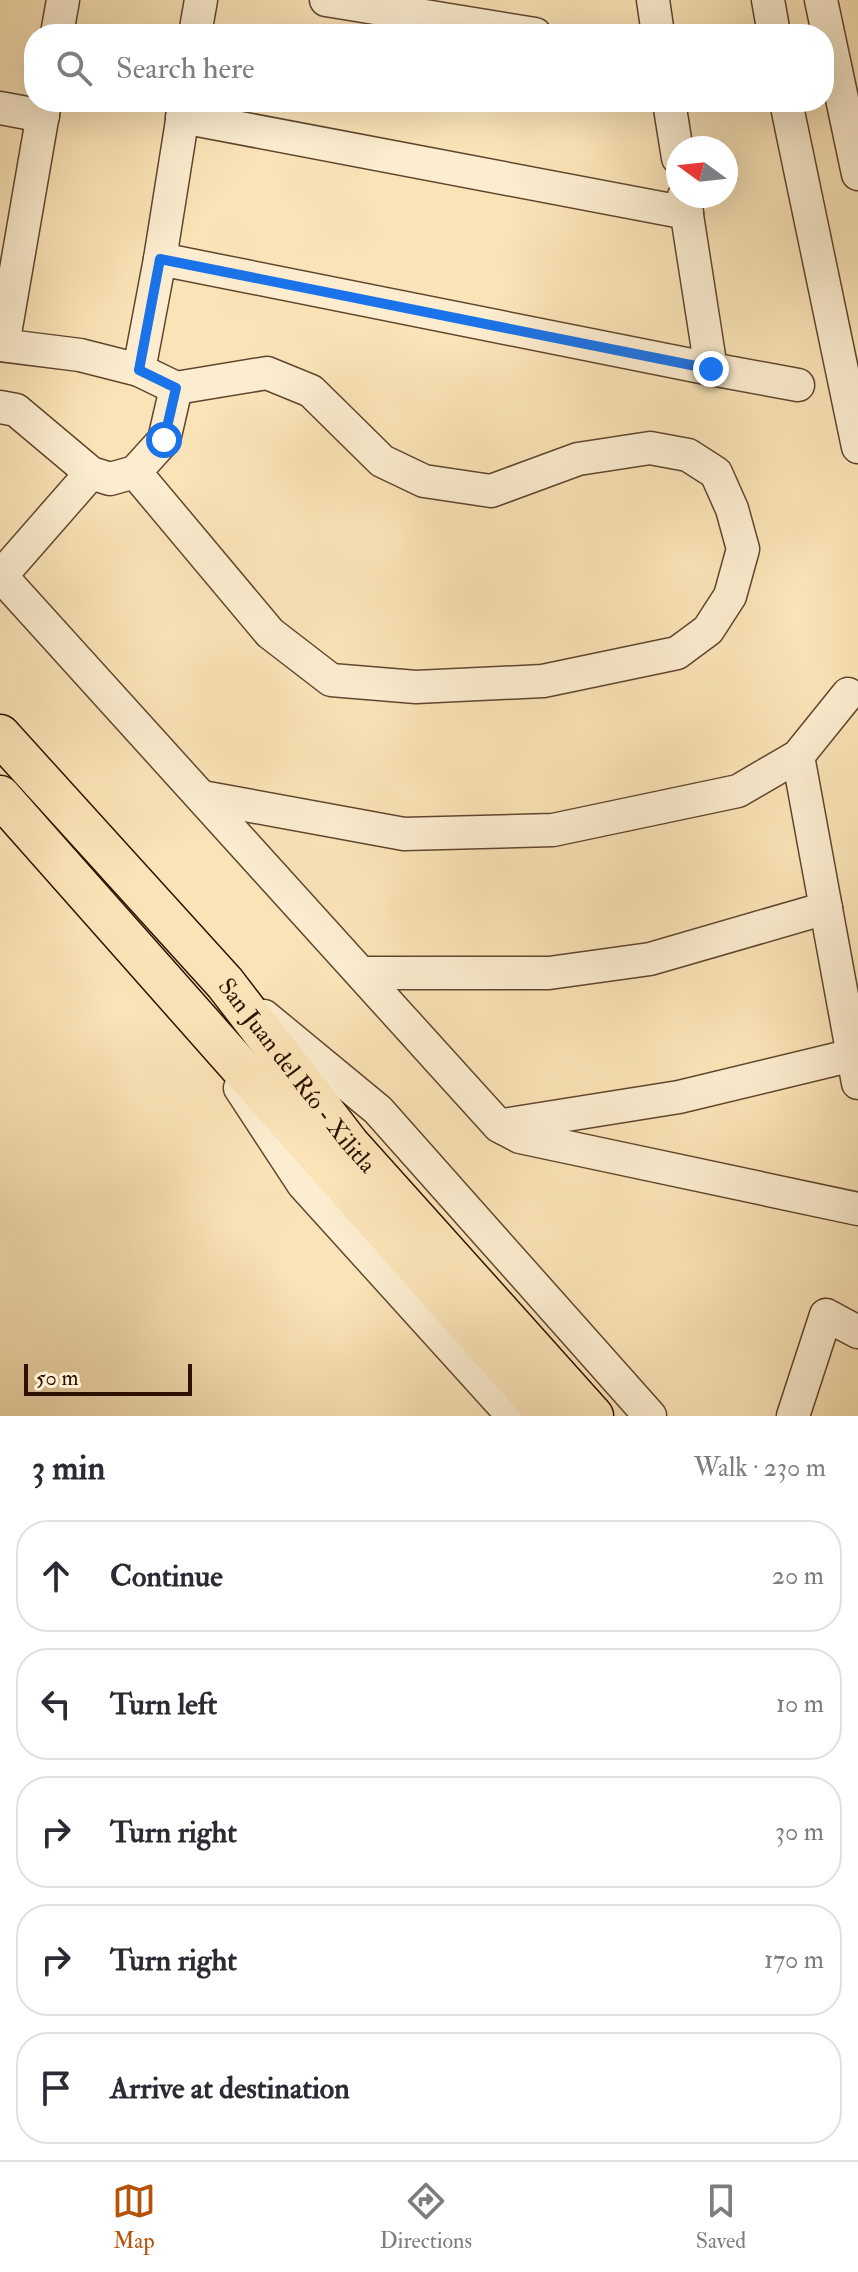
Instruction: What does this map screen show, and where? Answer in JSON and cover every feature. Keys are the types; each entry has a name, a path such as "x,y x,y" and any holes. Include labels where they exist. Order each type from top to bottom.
{"main road":[{"name":"San Juan del Río - Xilitla","path":"0,735 225,983 336,1154 549,1416"},
{"name":"San Juan del Río - Xilitla","path":"0,796 186,1004 593,1416"}],"street":[{"path":"59,24 63,0"},
{"path":"197,24 201,0"},
{"path":"326,0 474,24"},
{"path":"653,0 657,24"},
{"path":"768,0 772,24"},
{"path":"821,0 826,24"},
{"path":"834,61 858,174"},
{"path":"0,108 24,109"},
{"path":"43,112 9,255 1,345 80,355 139,370 176,388 267,373 311,391 382,461 424,481 491,491 578,459 650,448 688,455 716,473 732,509 743,549 730,596 708,630 677,653 543,681 416,687 331,680 270,633 135,472"},
{"path":"139,370 184,112"},
{"path":"195,112 666,200"},
{"path":"671,112 674,136"},
{"path":"788,112 858,447"},
{"path":"687,208 711,369"},
{"path":"160,259 798,385"},
{"path":"0,407 16,410 91,473 110,479 135,472 164,440 176,388"},
{"path":"91,473 1,576 499,1126 520,1137 858,1209"},
{"path":"202,797 404,834 553,830 738,791 798,756 848,694"},
{"path":"499,1126 855,1069 798,756"},
{"path":"362,973 549,973 650,959 826,908"},
{"path":"225,983 378,1110 650,1416"},
{"path":"186,1004 303,1184 513,1416"},
{"path":"793,1416 826,1315 858,1332"}],"route":[{"path":"164,440 176,388 139,370 160,259 711,369"}]}
